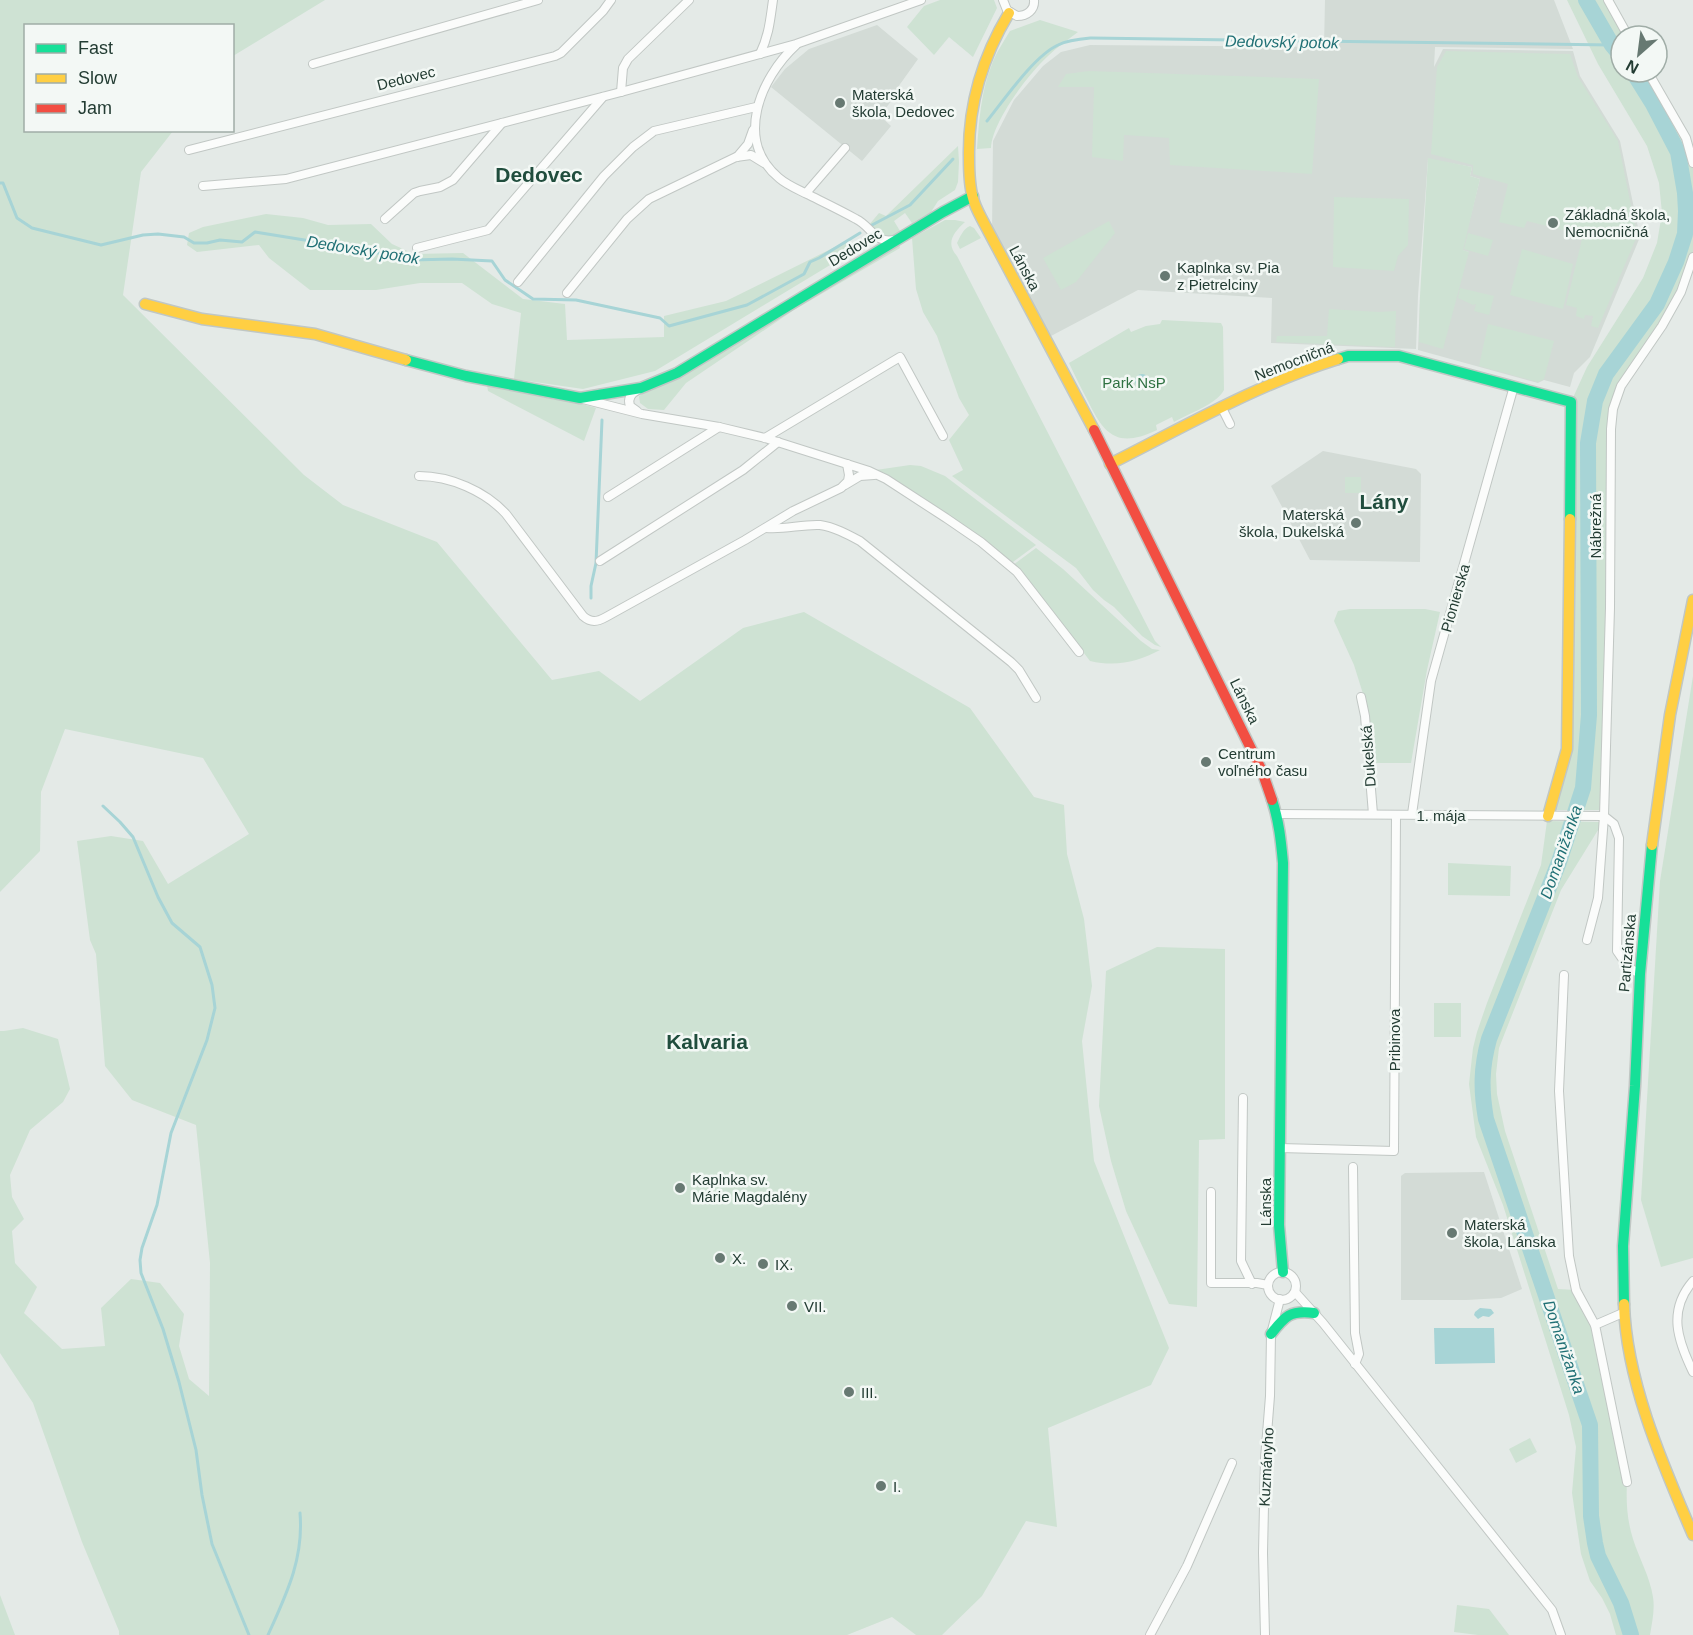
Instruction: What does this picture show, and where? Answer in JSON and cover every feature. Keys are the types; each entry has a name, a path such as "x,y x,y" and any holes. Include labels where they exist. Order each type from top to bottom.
{"street":[{"path":"313,64 538,0"},
{"name":"Dedovec","path":"189,150 555,56 594,20 610,0"},
{"path":"621,92 623,68 628,59 689,0"},
{"path":"760,54 768,38 773,0"},
{"name":"Dedovec","path":"203,186 286,179 603,97 796,45 921,0"},
{"path":"1003,0 1009,13 1017,16 1028,13 1034,6 1034,0"},
{"path":"1608,0 1621,24"},
{"path":"973,196 968,153 972,105 988,50 1009,13"},
{"name":"Dedovec","path":"796,45 776,68 756,107 755,138 766,164 781,180 865,224 881,240 898,239"},
{"path":"1655,84 1686,138 1693,163"},
{"path":"417,248 488,230 603,97"},
{"path":"518,282 604,177 633,147 654,131 756,107"},
{"path":"386,219 414,193 440,187 453,180 502,122"},
{"path":"736,157 748,144 754,126"},
{"path":"806,194 845,148"},
{"path":"567,293 627,219 649,199 736,157 751,155 766,164"},
{"name":"Dedovec","path":"580,398 641,388 677,373 973,196"},
{"name":"Lánska","path":"973,196 984,223 1068,378 1252,749 1271,792 1281,837 1283,863 1279,1225 1283,1272"},
{"name":"Nábrežná","path":"1587,940 1598,898 1604,816 1613,409 1622,386 1662,326 1681,292 1693,257"},
{"name":"Dedovec","path":"145,304 202,319 315,334 466,376 765,438 869,471 886,479 963,530 1017,572 1079,652"},
{"name":"Nemocničná","path":"1110,464 1236,400 1306,369 1348,356 1399,356 1571,402"},
{"path":"765,438 900,357 943,436"},
{"name":"Pionierska","path":"1412,814 1431,681 1447,609 1514,386"},
{"path":"641,388 631,395 629,403 632,408 642,414"},
{"name":"Nábrežná","path":"1548,816 1567,749 1571,402"},
{"path":"1222,408 1230,423"},
{"path":"609,497 647,471 719,428"},
{"path":"600,561 743,470 778,442"},
{"path":"841,488 848,481 847,464"},
{"path":"419,476 434,476 459,484 498,506 577,609 591,621 606,617 793,511 841,488 855,478 876,475 886,479"},
{"path":"766,528 822,526 839,530 860,541 1011,662 1019,670 1036,698"},
{"name":"Partizánska","path":"1693,600 1670,715 1651,849 1640,974 1635,1086 1623,1235 1625,1329 1630,1356 1648,1421 1693,1535"},
{"name":"Dukelská","path":"1361,697 1365,716 1372,814"},
{"name":"1. mája","path":"1277,814 1604,816"},
{"name":"Pribinova","path":"1280,1148 1394,1151 1396,815"},
{"path":"1604,816 1614,824 1619,838 1617,951 1628,967 1640,974"},
{"path":"1564,975 1559,1091 1569,1256 1576,1290 1595,1325 1627,1482"},
{"path":"1244,1098 1241,1261 1252,1284"},
{"path":"1353,1167 1355,1333 1359,1354 1355,1364"},
{"path":"1211,1192 1211,1283 1268,1285"},
{"path":"1283,1272 1294,1279 1296,1285 1295,1292 1289,1298 1280,1299 1271,1293 1268,1285 1273,1275 1283,1272"},
{"path":"1693,1281 1680,1304 1677,1329 1693,1372"},
{"path":"1295,1292 1552,1610 1561,1635"},
{"name":"Kuzmányho","path":"1265,1635 1263,1553 1265,1459 1270,1396 1271,1334 1280,1299"},
{"path":"1271,1334 1284,1316 1301,1311 1314,1313"},
{"path":"1595,1325 1625,1312"},
{"path":"1150,1635 1187,1566 1232,1463"}],"shaded area":[{"path":"1325,0 1554,0 1573,49 1435,47 1434,67 1443,49 1573,51 1580,76 1620,141 1640,237 1590,357 1574,373 1570,387 1544,380 1538,383 1418,350 1420,296 1469,252 1462,250 1480,179 1470,176 1472,167 1428,159 1416,349 1271,343 1272,298 1138,290 1051,336 992,233 993,141 1014,100 1043,66 1061,52 1090,45 1324,47"},
{"name":"Materská škola, Dedovec","path":"877,25 918,59 880,116 891,126 862,161 771,87 785,69 809,49"},
{"name":"Materská škola, Dukelská","path":"1323,451 1416,469 1421,474 1420,562 1310,560 1271,486"},
{"name":"Materská škola, Lánska","path":"1484,1172 1522,1289 1501,1298 1401,1300 1401,1176 1405,1173"}],"green space":[{"path":"0,0 325,0 234,55 234,24 24,24 24,132 172,132 141,172 123,295 304,475 343,505 437,542 552,680 599,671 640,701 743,628 804,612 970,708 1034,797 1064,805 1067,854 1084,919 1092,986 1082,1041 1094,1161 1169,1348 1151,1385 1048,1428 1057,1527 1026,1521 982,1596 942,1635 916,1635 892,1617 847,1635 119,1635 82,1542 33,1403 0,1353 0,1031 23,1028 58,1039 70,1089 63,1102 30,1130 10,1175 12,1197 24,1219 12,1231 15,1263 37,1287 24,1313 62,1349 105,1346 101,1308 131,1279 160,1283 184,1314 179,1346 189,1379 209,1396 210,1263 196,1125 132,1100 105,1066 96,954 90,940 77,841 111,836 143,841 168,884 249,834 203,758 65,729 41,792 40,851 0,892"},
{"path":"940,0 994,0 997,8 973,57 949,37 934,55 907,27 924,6"},
{"path":"1567,0 1608,0 1621,24 1609,24 1609,82"},
{"path":"1040,20 1078,32 1048,56 1022,86 1004,112 993,137 991,148 977,149 983,95 988,74 996,56 1010,31"},
{"path":"1446,51 1570,54 1578,77 1618,141 1637,236 1598,328 1591,326 1593,316 1585,315 1584,319 1576,316 1577,308 1566,305 1583,235 1527,221 1524,228 1499,222 1508,184 1473,174 1473,165 1431,154 1437,67"},
{"path":"1089,71 1319,79 1312,174 1170,165 1169,138 1124,135 1123,161 1092,157 1094,87 1058,87 1066,74"},
{"path":"1610,84 1655,84 1686,138 1693,163 1693,257 1681,292 1621,386 1613,409 1604,810 1550,810 1567,749 1571,402 1587,367 1643,278 1657,243 1662,213 1659,183 1647,146"},
{"path":"958,146 958,182 955,190 938,201 931,212 912,223 905,213 894,221 900,231 890,237 883,236 869,225 879,213 886,216"},
{"path":"1428,158 1472,167 1470,176 1480,179 1463,250 1469,252 1443,349 1419,342"},
{"path":"1334,197 1409,199 1408,245 1398,256 1394,271 1333,267"},
{"path":"266,214 303,218 328,225 371,224 392,244 414,254 463,253 523,299 565,304 567,340 664,337 664,316 726,301 847,241 855,250 655,371 583,389 514,379 521,313 492,304 462,283 420,283 376,290 310,290 269,258 259,245 197,252 187,245 189,233 203,227"},
{"path":"945,220 965,222 952,238 953,251 1155,641 1161,647 1142,636 1114,607 1093,590 1076,568 952,476 963,470 949,440 969,415 959,398 937,336 923,312 916,289 912,238"},
{"path":"1109,221 1115,233 1076,282 1061,290 1043,258"},
{"path":"970,226 981,238 960,249 957,243"},
{"path":"1468,233 1493,240 1488,256 1464,249"},
{"path":"898,239 900,248 794,310 686,383 664,410 648,409 640,403 639,396"},
{"path":"1522,249 1573,264 1563,309 1510,295"},
{"path":"1460,288 1494,296 1489,315 1474,311 1476,304 1473,305 1458,298"},
{"path":"1329,309 1396,311 1395,347 1276,342 1277,336 1327,336"},
{"name":"Park NsP","path":"1162,320 1221,323 1223,327 1224,390 1215,400 1202,408 1174,422 1172,417 1156,425 1157,430 1133,438 1115,436 1107,431 1094,413 1069,363 1129,328 1131,332 1160,324"},
{"path":"1488,324 1554,341 1544,379 1538,382 1479,366"},
{"path":"487,385 556,400 558,397 596,408 584,441 488,391"},
{"path":"910,465 921,466 945,476 1036,545 1009,565 869,471"},
{"path":"1345,477 1361,477 1361,493 1345,493"},
{"path":"1036,548 1063,569 1141,641 1152,649 1160,650 1127,662 1109,664 1090,661 1021,570 1013,565"},
{"path":"1425,609 1440,612 1427,670 1411,763 1374,763 1364,697 1354,665 1334,621 1338,611"},
{"path":"1693,676 1693,1258 1661,1267 1641,1200 1660,881"},
{"path":"1547,821 1603,822 1561,890 1499,1048 1496,1074 1497,1094 1505,1131 1558,1289 1576,1290 1595,1325 1627,1482 1629,1525 1653,1597 1650,1635 1616,1635 1610,1614 1590,1581 1581,1554 1572,1493 1576,1447 1569,1415 1503,1205 1476,1137 1469,1084 1477,1032 1541,865"},
{"path":"1448,863 1511,866 1510,896 1448,895"},
{"path":"1157,947 1225,949 1225,1139 1199,1140 1197,1307 1169,1304 1126,1211 1111,1161 1099,1106 1106,971"},
{"path":"1434,1003 1461,1003 1461,1037 1434,1037"},
{"path":"1530,1438 1537,1452 1516,1463 1509,1449"},
{"path":"0,1595 15,1635 0,1635"},
{"path":"1457,1605 1489,1609 1509,1635 1454,1632"}],"water":[{"path":"1139,374 1145,374 1149,381 1145,388 1139,388 1135,384 1135,378"},
{"path":"1480,1308 1491,1309 1494,1313 1489,1317 1483,1316 1478,1319 1474,1315"},
{"path":"1434,1328 1494,1328 1495,1363 1435,1364"}],"waterway":[{"name":"Domanižanka","path":"1586,0 1609,40"},
{"name":"Dedovský potok","path":"987,121 1020,79 1049,51 1070,41 1091,38 1609,45"},
{"name":"Domanižanka","path":"1631,1635 1621,1603 1598,1556 1595,1543 1591,1516 1590,1425 1486,1119 1483,1079 1484,1060 1489,1039 1559,862 1583,788 1589,715 1588,443 1595,401 1606,374 1657,304 1676,262 1685,234 1685,193 1678,152 1640,84"},
{"name":"Dedovský potok","path":"872,225 910,205 953,159"},
{"name":"Dedovský potok","path":"0,183 3,183 17,218 32,228 101,245 143,235 158,234 184,237 194,243 220,240 242,242 255,232 411,260 492,261 505,280 533,299 576,300 660,318 669,326 747,305 804,274 810,262 860,233"},
{"path":"591,598 596,563 602,420"},
{"path":"103,806 133,837 158,897 172,923 200,947 212,985 215,1008 207,1040 171,1133 157,1205 140,1260 141,1273 163,1329 179,1382 196,1450 212,1544 249,1635"},
{"path":"268,1635 287,1591 296,1561 301,1530 300,1513"}],"traffic: fast":[{"path":"406,360 466,376 580,398 641,388 677,373 973,196"},
{"path":"1338,359 1348,356 1399,356 1571,402 1570,519"},
{"path":"1272,800 1278,823 1283,863 1279,1225 1283,1272"},
{"path":"1624,1304 1623,1246 1635,1086 1640,974 1652,845"},
{"path":"1271,1334 1289,1316 1299,1312 1314,1313"}],"traffic: slow":[{"path":"1009,13 984,64 974,100 969,137 969,172 972,193 979,214 1094,430"},
{"path":"145,304 202,319 315,334 406,360"},
{"path":"1110,464 1250,393 1338,359"},
{"path":"1548,816 1567,749 1570,519"},
{"path":"1652,845 1670,715 1693,600"},
{"path":"1624,1304 1631,1363 1639,1392 1648,1422 1693,1535"}],"traffic: jam":[{"path":"1094,430 1262,771 1272,800"}],"place":[{"name":"Materská škola, Dedovec","path":"840,103"},
{"name":"Základná škola, Nemocničná","path":"1553,223"},
{"name":"Kaplnka sv. Pia z Pietrelciny","path":"1165,276"},
{"name":"Materská škola, Dukelská","path":"1356,523"},
{"name":"Centrum voľného času","path":"1206,762"},
{"name":"Kaplnka sv. Márie Magdalény","path":"680,1188"},
{"name":"Materská škola, Lánska","path":"1452,1233"},
{"name":"X.","path":"720,1258"},
{"name":"IX.","path":"763,1264"},
{"name":"VII.","path":"792,1306"},
{"name":"III.","path":"849,1392"},
{"name":"I.","path":"881,1486"}],"district":[{"name":"Dedovec","path":"539,174"},
{"name":"Lány","path":"1384,501"},
{"name":"Kalvaria","path":"707,1041"}]}
